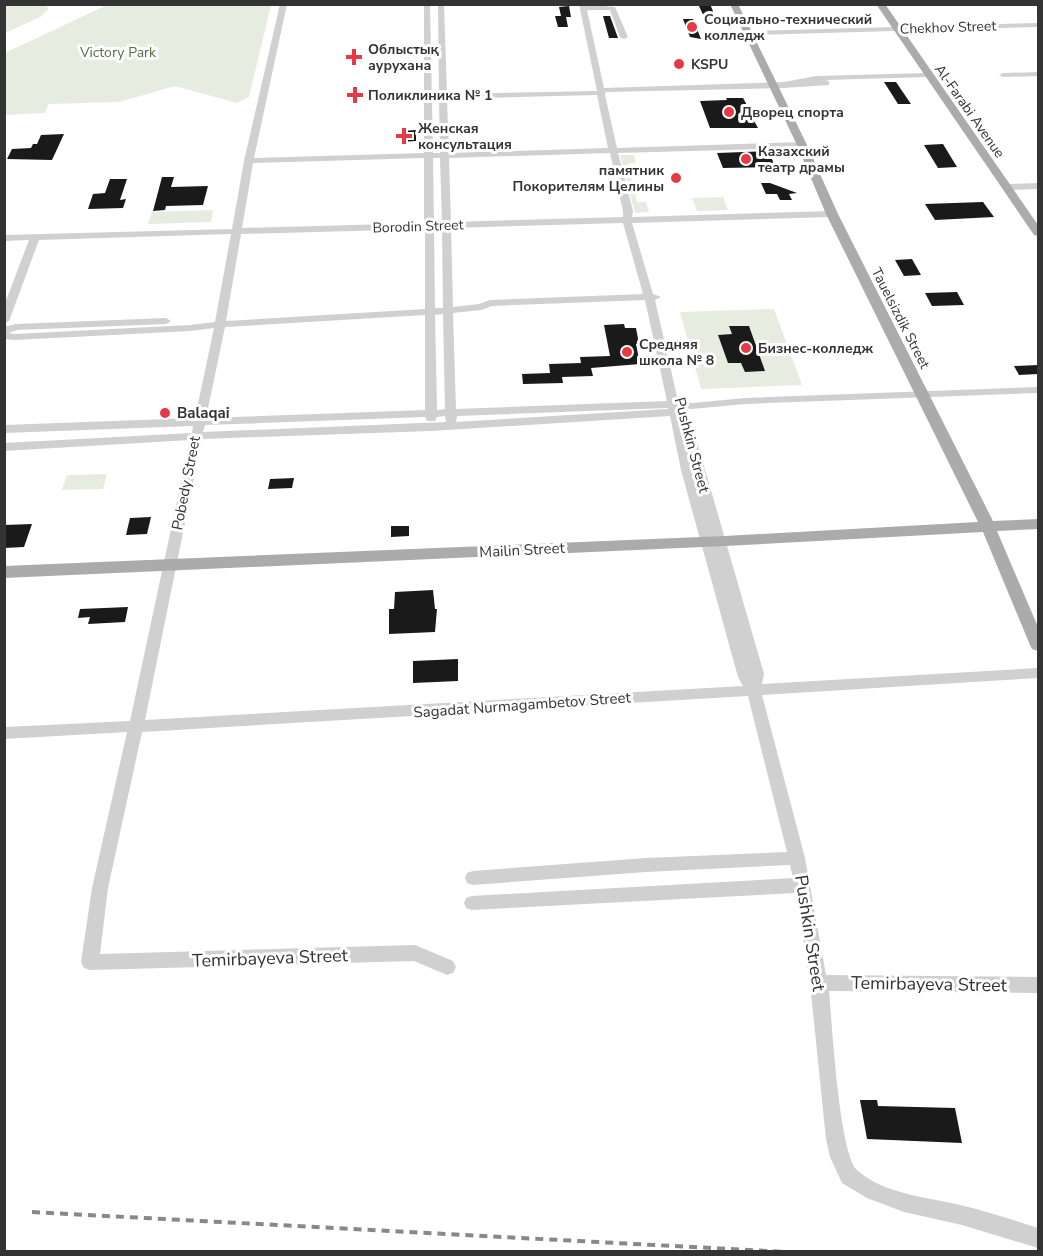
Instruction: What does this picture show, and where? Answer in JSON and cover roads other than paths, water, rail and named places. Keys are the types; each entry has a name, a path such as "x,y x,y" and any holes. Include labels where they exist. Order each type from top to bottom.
{"main road":[{"name":"Tauelsіzdіk Street","path":"734,4 776,84 832,214 988,527 1038,645"},
{"name":"Al-Farabi Avenue","path":"880,4 1038,233"},
{"name":"Mailin Street","path":"4,572 713,541 1038,524"}],"street":[{"name":"Pobedy Street","path":"90,962 100,888 220,324 249,158 284,4"},
{"path":"427,4 430,427"},
{"path":"441,4 452,426"},
{"path":"583,6 616,6 624,37"},
{"name":"Pushkin Street","path":"583,6 602,89 612,147 797,858 819,983 835,1139 840,1157 849,1176 874,1191 904,1202 962,1215 1038,1238"},
{"name":"Chekhov Street","path":"749,33 1038,25"},
{"path":"1003,75 1038,74"},
{"path":"428,93 776,84 928,75"},
{"path":"249,158 800,142"},
{"path":"1007,187 1038,186"},
{"name":"Borodin Street","path":"4,238 429,226 630,217 832,214"},
{"path":"4,321 34,237"},
{"path":"4,333 15,337 190,328 203,325 430,312 448,308 481,307 490,303 652,297"},
{"path":"4,447 195,436 452,426 745,401 1038,390"},
{"path":"4,429 451,412 680,408"},
{"name":"Sagadat Nurmagambetov Street","path":"4,733 136,726 752,682 1038,673"},
{"path":"473,878 646,865 797,858"},
{"path":"472,903 803,885"},
{"name":"Temirbayeva Street","path":"90,962 415,953 447,967"},
{"name":"Temirbayeva Street","path":"819,983 1038,985"}],"railway":[{"path":"32,1212 786,1252"}],"place":[{"name":"Социально-технический колледж","path":"692,27"},
{"name":"Облыстық аурухана","path":"354,57"},
{"name":"KSPU","path":"679,64"},
{"name":"Поликлиника № 1","path":"355,95"},
{"name":"Дворец спорта","path":"729,112"},
{"name":"Женская консультация","path":"404,136"},
{"name":"Казахский театр драмы","path":"746,159"},
{"name":"памятник Покорителям Целины","path":"676,178"},
{"name":"Бизнес-колледж","path":"746,348"},
{"name":"Средняя школа № 8","path":"627,352"},
{"name":"Balaqai","path":"165,413"}],"park label":[{"name":"Victory Park","path":"118,52"}]}
